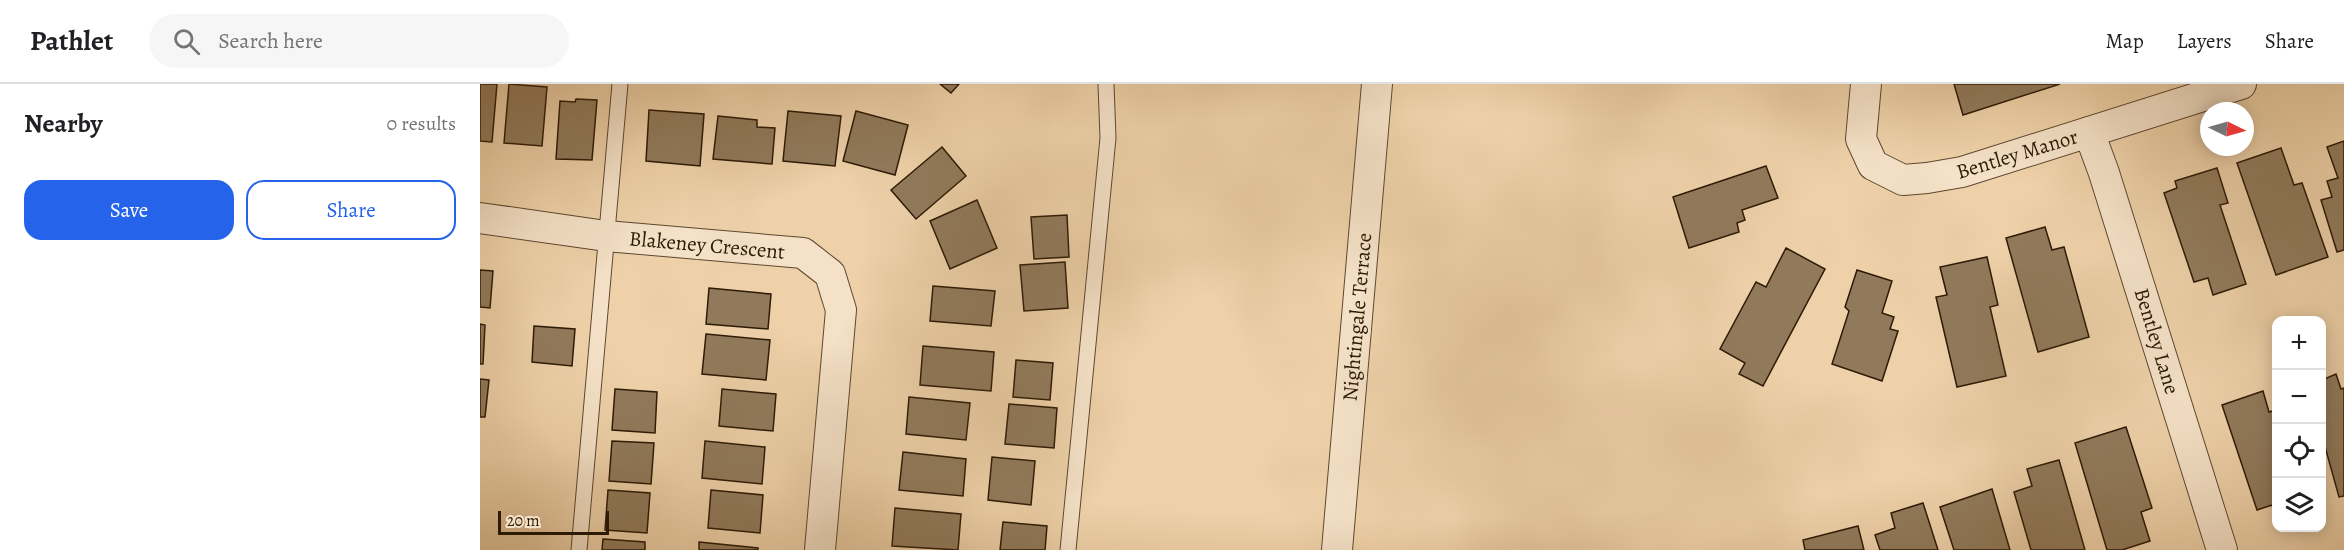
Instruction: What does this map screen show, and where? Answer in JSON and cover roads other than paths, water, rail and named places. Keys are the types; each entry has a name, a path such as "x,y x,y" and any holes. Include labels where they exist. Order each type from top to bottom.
{"street":[{"name":"Nightingale Terrace","path":"1337,550 1377,84"},
{"name":"Bentley Manor","path":"1866,84 1861,139 1873,165 1903,180 1962,172 2241,84"},
{"name":"Bentley Lane","path":"2089,132 2104,173 2222,550"},
{"name":"Blakeney Crescent","path":"480,218 606,236 802,253 830,274 841,310 820,550"}],"lane":[{"path":"579,550 620,84"},
{"path":"1068,550 1108,138 1106,84"}]}
